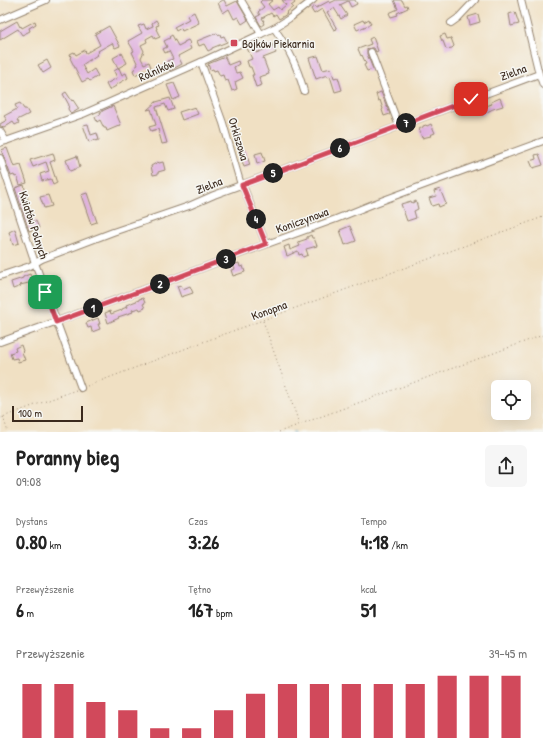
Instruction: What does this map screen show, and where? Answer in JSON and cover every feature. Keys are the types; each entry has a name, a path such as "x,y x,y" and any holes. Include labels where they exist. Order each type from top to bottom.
{"street":[{"path":"0,20 46,0"},
{"path":"241,0 261,34"},
{"name":"Rolników","path":"3,142 83,114 202,62 274,28 290,18 313,0"},
{"path":"451,23 458,18 475,0"},
{"path":"521,0 543,85"},
{"path":"274,28 283,40 295,63 304,91"},
{"path":"372,52 399,126"},
{"name":"Orkiszowa","path":"202,62 242,185 266,244"},
{"name":"Zielna","path":"0,276 30,266 42,259 107,234 189,206 214,195 539,74"},
{"path":"0,131 3,142"},
{"name":"Koniczynowa","path":"0,342 543,141"},
{"name":"Kwiatów Polnych","path":"0,158 35,263 81,388"}],"path":[{"name":"Konopna","path":"0,418 543,217"},
{"path":"263,320 299,425"},
{"path":"279,432 543,335"},
{"path":"3,417 8,432"}],"building":[{"path":"223,0 227,6 237,1 248,20 242,24 238,17 234,19 229,9 223,13 218,3"},
{"path":"262,0 273,0 268,4 273,10 278,7 280,10 286,5 282,0 293,0 295,3 291,6 293,7 286,13 287,14 279,19 276,14 273,16 271,13 262,18 264,24 261,26 256,17 260,15 258,12 264,7 260,2"},
{"path":"336,0 355,0 357,4 351,7 348,1 340,5 347,15 341,19 334,8 327,12 337,29 334,30 322,9 314,14 311,9 315,6 316,8 329,1 330,3"},
{"path":"394,0 402,0 408,8 397,13 398,15 391,17 389,13 398,9"},
{"path":"194,12 199,23 182,31 181,28 176,31 174,27 189,19 187,16"},
{"path":"515,12 519,24 511,26 509,14"},
{"path":"478,14 480,22 470,25 468,17"},
{"path":"369,19 371,24 357,30 354,24 363,20 364,22"},
{"path":"156,20 159,25 156,26 156,29 160,37 155,39 153,35 146,39 147,42 141,45 144,51 141,58 144,64 149,62 151,67 135,75 133,70 138,65 132,52 134,51 128,41 142,33 138,26 144,24 146,29 153,26 152,23"},
{"path":"17,21 22,28 35,21 36,24 29,28 30,31 22,35 18,29 0,40 0,31"},
{"path":"109,26 120,46 115,48 112,43 98,51 99,52 96,54 97,55 82,65 87,74 94,69 98,76 90,81 88,79 82,82 70,58 70,54 74,52 76,55 85,50 86,53 100,45 95,34"},
{"path":"217,33 218,35 220,34 221,37 224,36 227,42 208,51 204,44 199,46 197,41"},
{"path":"445,34 447,39 451,38 454,46 452,48 446,49 442,41 440,36"},
{"path":"172,35 178,46 188,40 191,49 178,56 182,64 169,71 169,69 158,74 156,69 168,63 167,61 173,59 169,51 165,53 163,49 167,47 164,41"},
{"path":"373,37 378,51 376,52 374,48 367,48 367,54 373,69 367,71 364,65 366,64 358,49 371,44 369,39"},
{"path":"272,44 276,53 263,58 269,74 259,77 262,85 256,87 252,75 254,75 247,61 252,59 247,48 253,46 256,53 266,49 265,48"},
{"path":"122,53 127,63 118,68 113,58"},
{"path":"318,56 323,70 331,68 334,78 338,77 342,90 335,92 330,76 328,77 327,75 316,79 309,58"},
{"path":"225,57 228,65 238,61 239,64 234,67 236,73 240,72 243,78 235,82 237,89 232,91 228,80 225,81 223,75 220,76 217,70 210,70 208,64"},
{"path":"47,60 51,68 43,73 38,65"},
{"path":"119,68 122,75 126,73 128,78 109,90 106,84 117,78 114,71"},
{"path":"174,83 180,97 173,100 167,85"},
{"path":"66,92 79,109 71,114 68,109 69,105 63,94"},
{"path":"381,92 390,114 384,116 380,100 378,101 376,94"},
{"path":"170,98 174,109 168,111 165,104 156,107 167,143 162,144 158,129 151,131 149,127 156,125 151,109 147,110 156,102"},
{"path":"500,98 503,106 481,115 479,114 477,109 492,104 491,102"},
{"path":"20,103 29,114 17,120 19,123 15,125 13,122 4,128 1,127 0,124 7,120 4,116 17,109 15,105"},
{"path":"113,106 121,125 107,131 100,120 97,122 95,117 101,114 100,112"},
{"path":"195,107 198,114 182,120 179,112"},
{"path":"88,124 91,135 97,133 99,140 89,142 83,125"},
{"path":"431,124 435,133 430,135 431,136 422,138 419,129 423,126"},
{"path":"7,148 14,167 21,165 27,183 20,185 17,176 11,176 1,150"},
{"path":"245,150 250,165 244,167 239,152"},
{"path":"262,152 265,161 257,164 255,154"},
{"path":"53,153 55,160 50,162 57,183 53,185 51,179 42,181 40,174 49,171 46,162 33,167 30,160"},
{"path":"539,154 543,165 533,168 530,161 536,159 535,155"},
{"path":"77,156 80,167 70,171 66,160"},
{"path":"158,162 163,162 165,170 153,175 151,166"},
{"path":"24,185 28,201 23,202 29,220 32,219 33,222 36,221 39,228 29,231 15,188"},
{"path":"440,189 446,204 439,207 438,204 432,206 429,198 436,196 434,191"},
{"path":"87,193 97,222 91,224 81,195"},
{"path":"48,195 52,206 44,208 40,197"},
{"path":"411,201 412,203 416,201 418,209 414,211 416,218 407,221 401,204"},
{"path":"350,226 356,241 345,245 340,230"},
{"path":"15,229 19,243 13,245 9,232"},
{"path":"311,235 317,246 306,249 308,255 303,257 302,254 299,255 298,251 287,256 284,247 289,245 290,250 300,246 298,242 307,239 307,237"},
{"path":"239,263 240,267 243,266 245,272 233,276 231,270 235,269 233,265"},
{"path":"30,274 33,282 20,285 21,286 13,289 11,282"},
{"path":"181,285 183,289 190,286 193,293 181,297 177,286"},
{"path":"143,298 145,308 140,310 139,308 132,310 133,312 118,317 119,318 108,323 105,313 110,311 111,314 122,310 127,307 126,305"},
{"path":"98,318 100,329 92,332 91,327 88,328 86,323"},
{"path":"21,345 25,360 18,362 17,358 12,359 10,353 16,351 15,348"}],"place":[{"name":"Bojków Piekarnia","path":"234,43"}],"route":[{"path":"45,292 56,322 266,244 242,185 471,99"}]}
